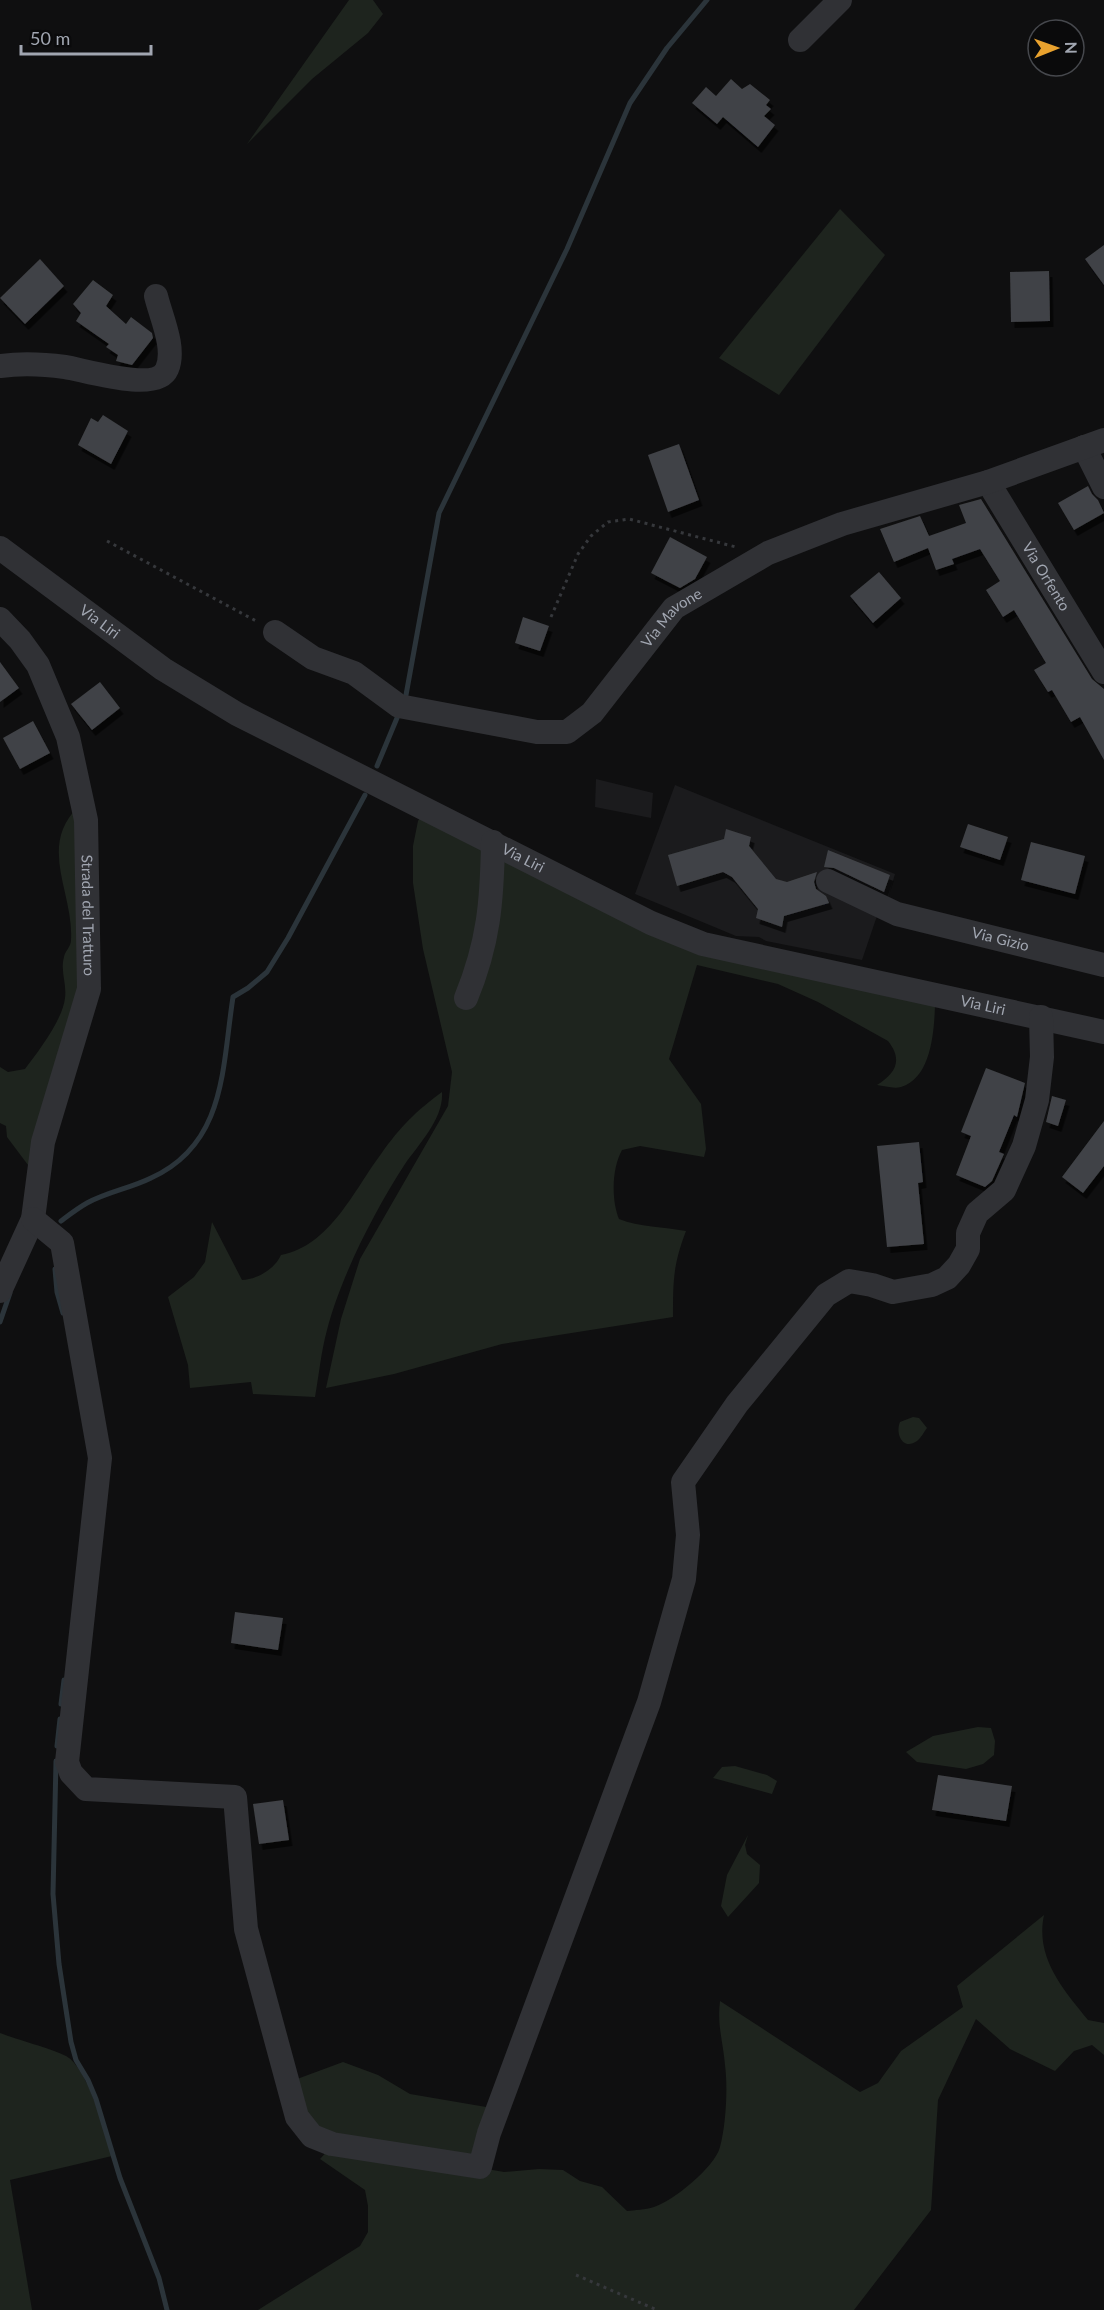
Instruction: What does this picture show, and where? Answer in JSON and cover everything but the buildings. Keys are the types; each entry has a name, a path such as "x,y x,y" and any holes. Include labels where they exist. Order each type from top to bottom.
{"street":[{"path":"800,40 840,0"},
{"path":"0,366 26,363 64,367 132,380 150,380 163,374 167,369 170,350 156,296"},
{"path":"1094,444 1104,487"},
{"name":"Via Mavone","path":"275,632 313,658 354,673 399,706 537,732 567,732 592,712 674,608 764,555 842,524 988,482 1094,444"},
{"name":"Via Orfento","path":"988,482 1104,672"},
{"name":"Via Liri","path":"0,548 163,669 237,714 651,922 703,944 1104,1032"},
{"name":"Strada del Tratturo","path":"0,619 20,640 38,665 68,737 86,820 89,989 43,1142 33,1219 0,1291"},
{"path":"466,998 477,971 490,911 492,842"},
{"name":"Via Gizio","path":"828,881 897,914 1104,965"},
{"path":"33,1219 62,1243 100,1458 67,1762 71,1773 86,1789 235,1797 246,1929 297,2117 312,2136 332,2144 480,2167 489,2133 649,1702 684,1579 688,1535 683,1482 737,1404 826,1295 849,1281 893,1292 932,1285 946,1278 959,1265 968,1249 968,1233 977,1213 1004,1190 1024,1146 1037,1100 1042,1057 1041,1017"}],"path":[{"path":"551,617 578,554 591,536 608,522 628,519 764,555"},
{"path":"107,541 275,632"},
{"path":"576,2275 657,2310"}],"shaded area":[{"path":"349,0 373,0 383,14 368,33 312,79 247,144"},
{"path":"840,209 885,255 779,395 719,358"},
{"path":"596,779 653,793 651,818 595,807"},
{"path":"675,785 895,874 888,898 878,913 862,960 766,941 759,937 736,936 635,894"},
{"path":"79,806 87,954 31,1169 7,1137 6,1126 0,1123 0,1067 8,1072 25,1069 60,1016 65,993 63,962 71,940 68,905 60,870 60,837 67,821"},
{"path":"424,811 697,949 935,1006 932,1041 925,1065 911,1082 898,1088 877,1085 889,1076 895,1066 895,1054 888,1041 818,1002 778,984 697,965 669,1059 701,1104 706,1149 704,1157 640,1146 622,1150 616,1166 614,1184 616,1211 619,1219 686,1231 678,1254 675,1273 673,1317 502,1344 394,1374 326,1388 341,1319 360,1259 448,1106 452,1072 423,949 413,883 413,846 418,821"},
{"path":"442,1092 442,1102 435,1121 394,1182 371,1222 350,1266 327,1330 315,1397 253,1394 251,1382 190,1388 188,1365 168,1297 194,1277 205,1262 212,1222 242,1280 264,1273 281,1255 298,1250 327,1229 395,1136 416,1113"},
{"path":"913,1417 919,1418 927,1428 917,1441 912,1444 904,1443 899,1436 900,1422"},
{"path":"978,1727 991,1728 995,1741 994,1755 983,1764 966,1769 917,1762 906,1752 933,1736"},
{"path":"735,1766 767,1775 777,1781 772,1794 713,1778 722,1767"},
{"path":"748,1835 745,1845 747,1854 760,1865 759,1883 728,1917 721,1906 727,1875"},
{"path":"1044,1915 1042,1931 1047,1959 1069,1997 1088,2020 1104,2023 1104,2055 1092,2045 1074,2051 1055,2071 1010,2049 976,2019 938,2100 931,2210 854,2310 258,2310 360,2246 368,2232 368,2206 365,2190 320,2159 332,2146 315,2139 289,2082 343,2062 378,2075 410,2094 492,2108 481,2168 504,2172 539,2169 563,2170 580,2181 602,2187 627,2211 651,2208 672,2198 692,2182 710,2164 720,2147 725,2117 726,2084 720,2026 720,2001 860,2092 878,2083 901,2051 963,2007 957,1986"},
{"path":"0,2033 59,2053 74,2063 95,2102 112,2156 10,2180 32,2310 0,2310"}],"waterway":[{"path":"406,695 439,513 567,249 630,103 667,48 707,0"},
{"path":"377,766 397,718"},
{"path":"61,1221 95,1199 151,1178 176,1163 194,1145 207,1125 216,1101 222,1077 233,997 267,972 288,938 365,795"},
{"path":"55,1269 57,1292 63,1313"},
{"path":"0,1322 10,1293"},
{"path":"61,1704 64,1680"},
{"path":"57,1746 60,1719"},
{"path":"56,1761 53,1894 59,1964 71,2042 76,2060 96,2099 120,2178 159,2278 167,2310"}]}
